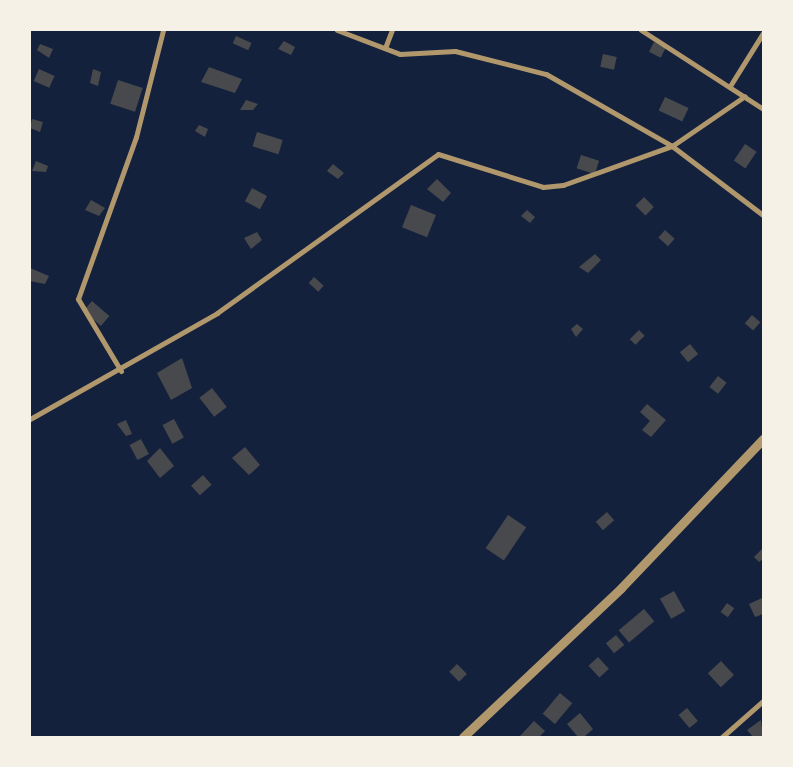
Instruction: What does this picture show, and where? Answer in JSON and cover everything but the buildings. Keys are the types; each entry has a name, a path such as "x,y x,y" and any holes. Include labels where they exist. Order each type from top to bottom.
{"street":[{"path":"120,372 78,299 136,137 163,30"},
{"path":"337,30 385,48 413,55 455,51 546,74 672,146 763,216"},
{"path":"385,48 392,30"},
{"path":"641,30 730,86 763,110"},
{"path":"730,86 763,34"},
{"path":"30,419 120,372 217,313 438,154 544,187 591,177 672,146 745,96"},
{"path":"462,737 621,588 763,439"},
{"path":"722,737 763,701"}]}
